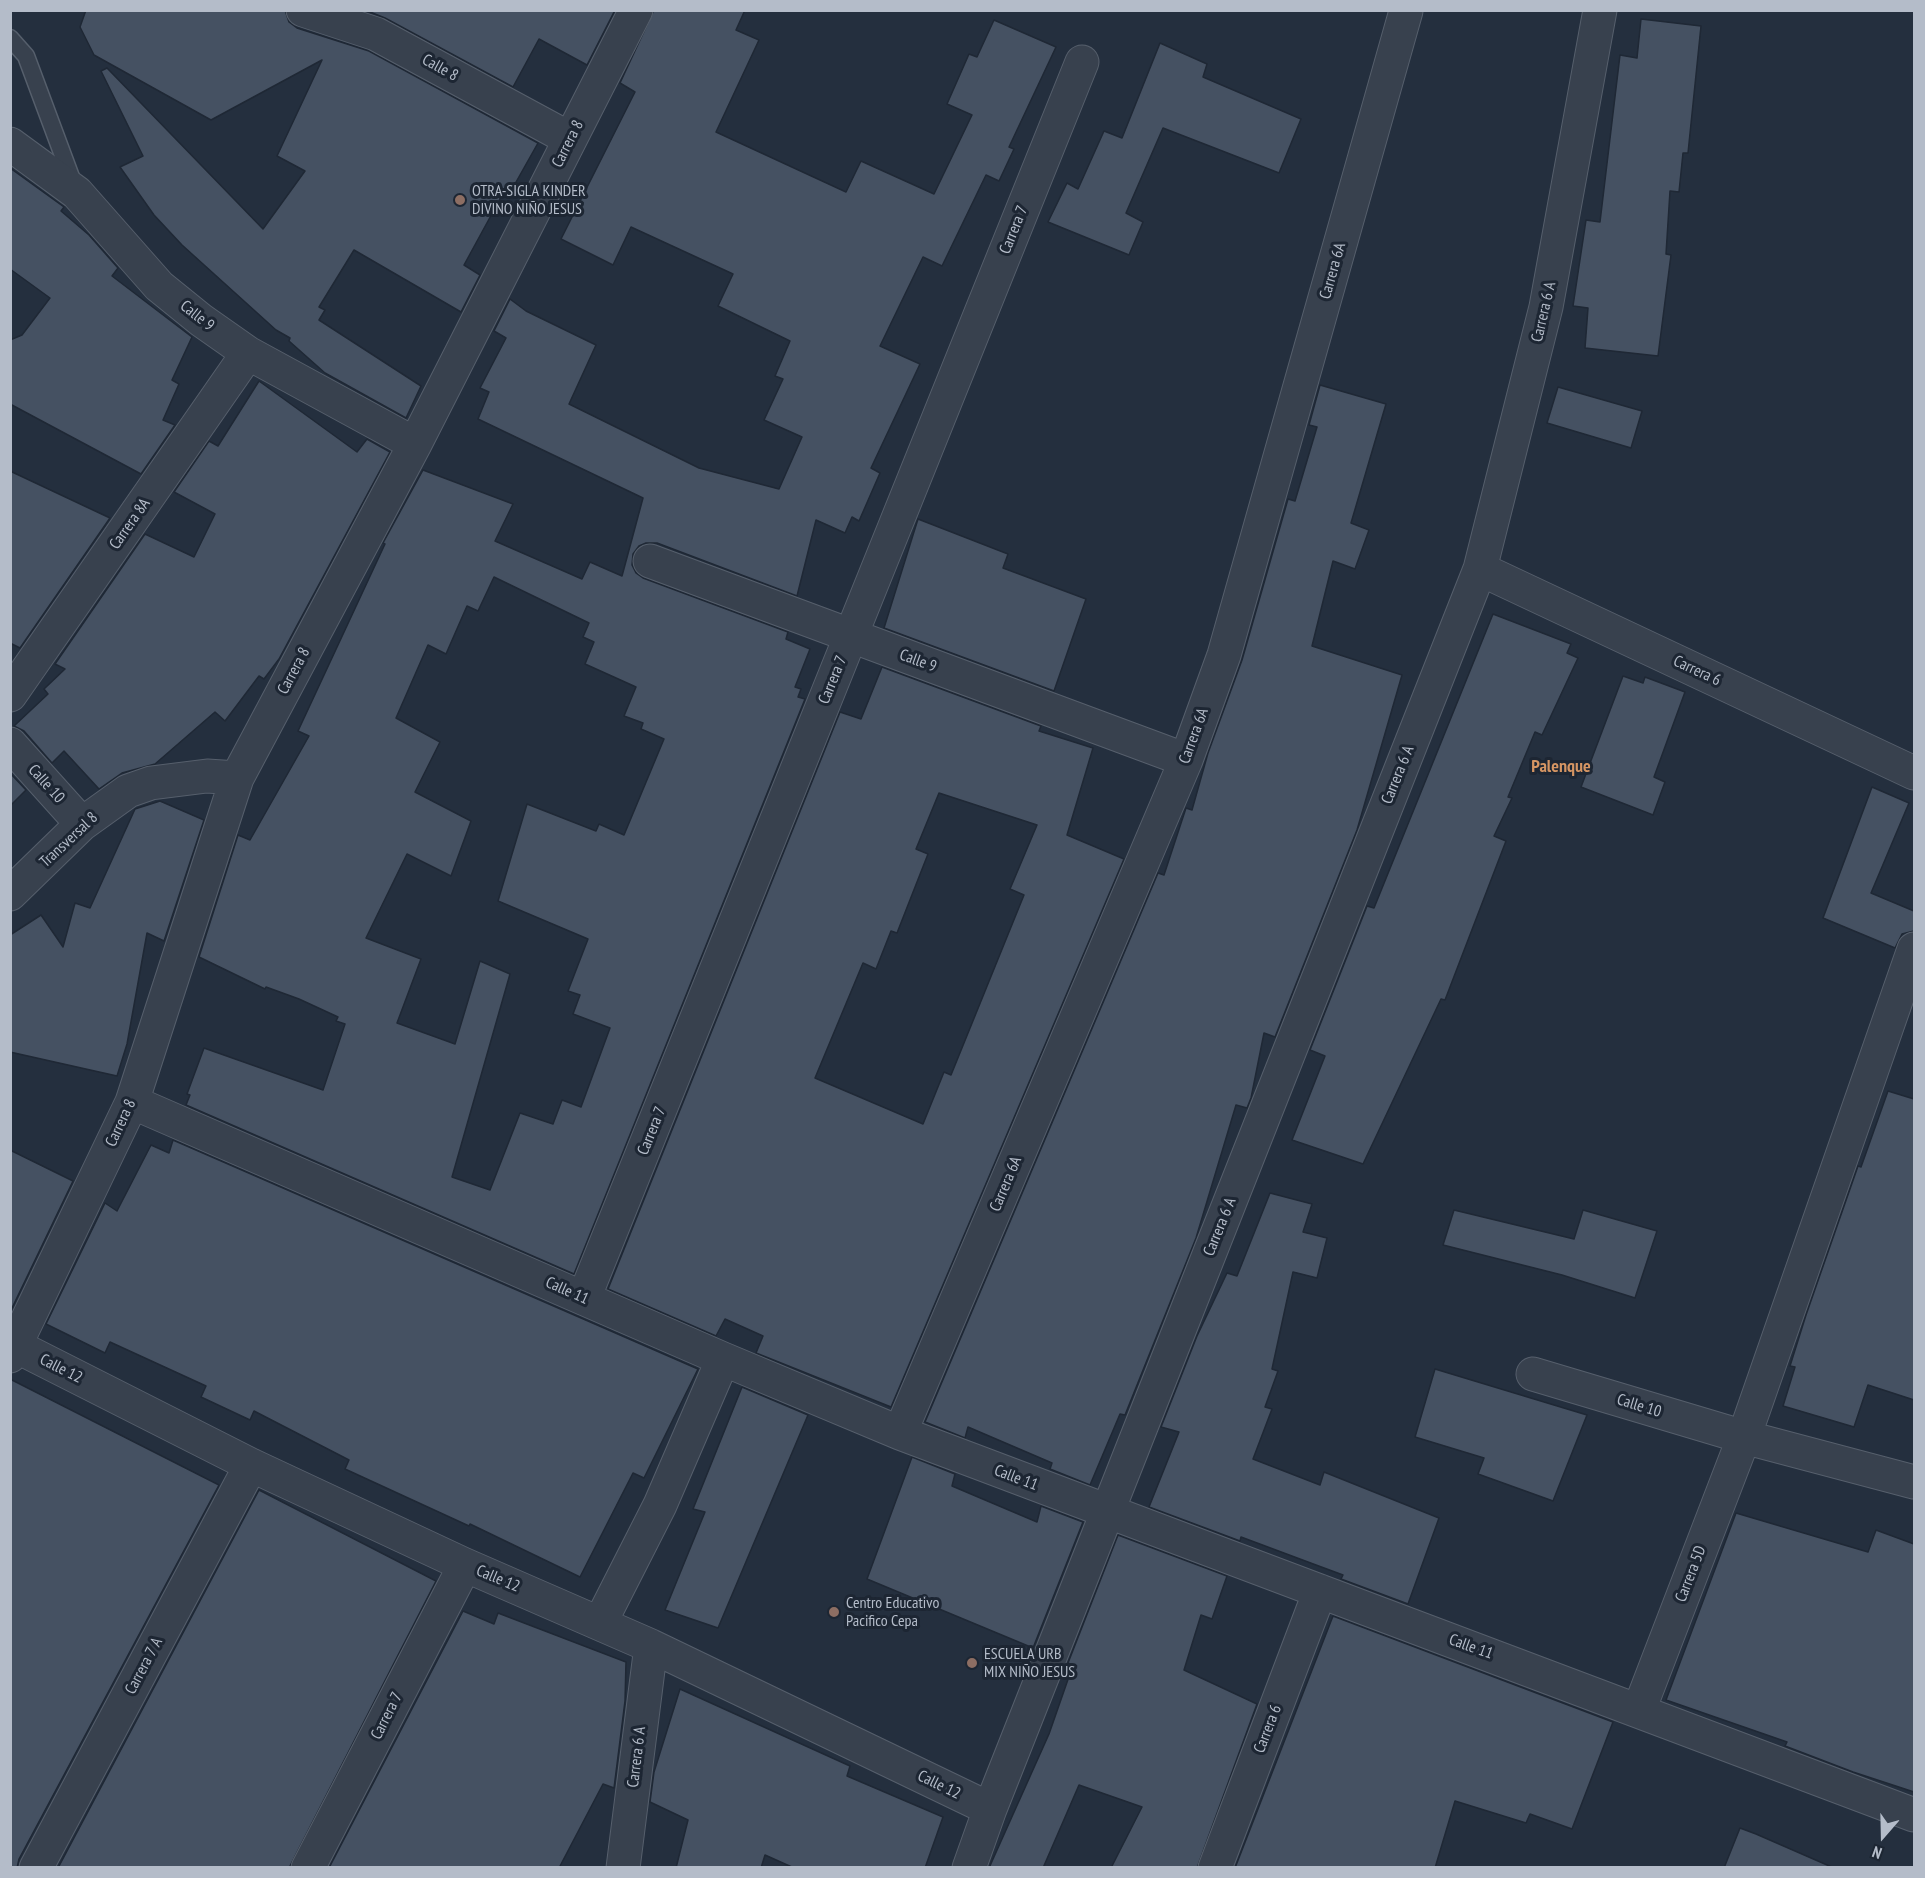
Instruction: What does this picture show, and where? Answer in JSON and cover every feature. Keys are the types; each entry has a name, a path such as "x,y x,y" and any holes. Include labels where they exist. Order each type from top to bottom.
{"street":[{"name":"Calle 8","path":"303,10 376,34 570,139"},
{"name":"Carrera 8","path":"12,1348 132,1102 237,778 415,444 636,10"},
{"name":"Carrera 6A","path":"900,1433 1186,760 1224,655 1406,10"},
{"name":"Carrera 6 A","path":"1107,1513 1480,569 1546,307 1600,10"},
{"name":"Carrera 7","path":"584,1298 1082,62"},
{"name":"Calle 9","path":"10,144 78,193 159,286 201,320 248,353 415,444"},
{"name":"Carrera 8A","path":"10,695 248,353"},
{"name":"Calle 9","path":"650,561 1186,760"},
{"name":"Carrera 6","path":"1480,569 1914,773"},
{"name":"Calle 10","path":"10,744 82,824"},
{"name":"Transversal 8","path":"10,894 82,824 128,791 151,783 207,776 237,778"},
{"name":"Carrera 5D","path":"1639,1710 1744,1437 1914,949"},
{"name":"Calle 11","path":"132,1102 723,1359 900,1433 1107,1513 1639,1710 1914,1815"},
{"name":"Calle 12","path":"12,1348 251,1465 465,1565 651,1646 990,1809"},
{"path":"600,1623 660,1506 723,1359"},
{"name":"Calle 10","path":"1533,1374 1744,1437 1914,1482"},
{"name":"Carrera 7 A","path":"36,1868 251,1465"},
{"path":"969,1868 990,1809 1107,1513"},
{"name":"Carrera 7","path":"308,1868 465,1565"},
{"name":"Carrera 6","path":"1215,1868 1320,1591"},
{"name":"Carrera 6 A","path":"623,1868 651,1646"}],"lane":[{"path":"10,38 26,56 78,193"}],"building":[{"path":"86,10 285,10 289,22 297,28 369,51 538,143 511,191 506,188 464,265 480,275 461,312 354,250 319,307 325,310 319,320 421,386 406,418 325,373 289,341 290,338 276,330 182,245 154,215 120,167 143,156 101,71 107,68 263,229 305,171 277,156 322,60 211,120 94,55 80,27"},
{"path":"365,10 615,10 587,65 539,39 513,87 385,18"},
{"path":"654,10 745,10 736,30 759,40 716,132 846,192 861,161 934,194 972,115 947,104 969,54 977,57 994,20 1056,47 1009,147 1014,149 999,181 986,175 942,266 923,257 880,346 920,364 871,468 880,473 859,521 852,517 845,533 816,520 797,596 657,543 646,543 639,546 633,554 632,565 636,573 643,578 788,632 786,639 810,649 795,687 801,689 798,697 805,699 574,1274 186,1105 190,1095 187,1094 204,1048 323,1090 345,1024 336,1021 338,1017 299,999 266,987 265,989 199,957 238,835 250,840 309,736 298,731 385,544 383,543 423,470 513,504 495,541 582,579 590,562 622,576 643,498 478,419 489,392 480,388 506,338 494,331 510,299 526,311 596,345 569,404 699,468 779,489 802,437 764,420 783,379 775,376 790,341 718,306 733,274 631,227 613,265 561,239 635,92 620,83","holes":["494,577 589,623 583,637 594,642 585,664 636,687 624,716 643,723 641,729 664,739 624,835 599,824 596,831 527,804 498,901 588,939 568,991 580,995 573,1014 610,1028 581,1107 562,1100 553,1124 520,1113 490,1190 452,1177 510,974 480,961 455,1044 397,1023 421,959 366,938 407,854 451,876 471,821 415,792 440,742 396,718 428,645 446,654 467,606 478,611"]},
{"path":"1641,19 1701,26 1688,153 1683,153 1679,192 1670,191 1666,254 1671,255 1658,356 1585,348 1588,308 1573,306 1586,220 1600,222 1620,55 1637,58"},
{"path":"1160,43 1207,64 1203,77 1301,119 1279,173 1163,128 1126,213 1143,222 1129,255 1048,222 1067,183 1078,189 1104,131 1122,138"},
{"path":"10,168 64,207 61,211 89,235 118,268 112,276 192,337 172,380 179,384 163,420 175,425 141,474 10,404 10,340 22,335 50,298 10,269"},
{"path":"259,381 357,452 367,439 390,452 279,659 264,679 259,676 225,721 215,712 155,764 122,773 99,789 64,751 52,763 24,731 14,726 48,694 44,689 65,669 55,664 145,534 194,557 215,514 174,492 209,441 218,446"},
{"path":"1320,385 1386,404 1351,523 1369,530 1355,569 1333,561 1312,646 1402,675 1357,830 1275,1037 1264,1033 1251,1098 1247,1108 1236,1105 1196,1238 1125,1415 1120,1414 1090,1485 1050,1469 1052,1463 968,1427 965,1438 925,1422 1158,873 1164,875 1186,808 1192,810 1208,753 1242,660 1288,499 1295,501 1317,427 1309,425"},
{"path":"1558,387 1642,411 1631,448 1547,423"},
{"path":"10,471 110,518 20,648 10,643"},
{"path":"918,519 1008,554 1003,568 1086,599 1054,691 884,628"},
{"path":"1493,614 1571,644 1567,653 1578,658 1542,735 1535,732 1508,797 1512,798 1494,836 1506,841 1445,1000 1441,999 1363,1164 1292,1140 1325,1056 1310,1050 1367,906 1374,908"},
{"path":"882,667 1041,726 1039,731 1093,748 1067,835 1124,859 891,1407 756,1353 763,1336 725,1319 716,1336 608,1289 840,712 861,719","holes":["939,793 1037,825 1010,889 1024,895 951,1075 944,1072 923,1124 815,1078 863,963 876,969 891,931 897,933 928,854 916,849"]},
{"path":"1623,676 1643,683 1645,677 1685,692 1654,777 1665,782 1653,815 1581,787"},
{"path":"10,773 26,790 10,806"},
{"path":"1872,787 1909,803 1871,893 1914,911 1914,931 1902,934 1895,948 1823,918"},
{"path":"160,801 204,820 164,941 147,933 127,1044 117,1076 10,1052 10,935 41,915 63,947 75,903 90,908 135,809"},
{"path":"1888,1091 1914,1099 1914,1400 1868,1385 1854,1427 1783,1406 1795,1367 1790,1366 1806,1315 1858,1166 1861,1167"},
{"path":"173,1140 698,1369 644,1478 633,1473 580,1577 470,1524 469,1526 345,1469 349,1460 254,1411 250,1420 201,1397 206,1386 110,1342 105,1353 46,1324 105,1203 117,1211 151,1145 169,1153"},
{"path":"10,1150 73,1181 12,1308 10,1307"},
{"path":"1270,1193 1312,1204 1303,1232 1327,1238 1317,1278 1293,1272 1272,1369 1278,1371 1265,1407 1272,1409 1253,1459 1320,1485 1324,1472 1439,1518 1408,1604 1341,1579 1343,1575 1241,1537 1240,1541 1149,1507 1179,1432 1161,1427 1197,1336 1227,1273 1237,1276"},
{"path":"1454,1210 1574,1239 1583,1210 1657,1231 1635,1298 1562,1275 1443,1245"},
{"path":"1435,1369 1587,1415 1553,1501 1478,1474 1484,1458 1415,1437"},
{"path":"10,1379 219,1485 19,1859 17,1868 10,1868"},
{"path":"742,1387 808,1415 718,1628 665,1610 705,1512 693,1509"},
{"path":"912,1457 955,1474 952,1486 1037,1522 1041,1506 1083,1522 1033,1648 867,1579"},
{"path":"259,1490 436,1581 289,1868 58,1868"},
{"path":"1736,1513 1868,1552 1876,1530 1914,1544 1914,1792 1785,1746 1787,1742 1666,1700"},
{"path":"1118,1535 1227,1576 1212,1619 1201,1615 1184,1670 1257,1704 1197,1868 1111,1868 1142,1807 1079,1785 1043,1868 989,1868 1049,1734 1073,1665 1068,1663"},
{"path":"463,1611 494,1624 498,1613 626,1662 625,1701 614,1788 603,1784 559,1868 329,1868"},
{"path":"1333,1616 1613,1722 1572,1829 1530,1814 1526,1823 1455,1801 1435,1868 1235,1868"},
{"path":"680,1689 850,1766 847,1776 943,1817 925,1868 794,1868 765,1855 761,1868 676,1868 688,1820 650,1802 654,1772"},
{"path":"1740,1828 1756,1834 1834,1868 1724,1868"}],"place":[{"name":"OTRA-SIGLA KINDER DIVINO NIÑO JESUS","path":"460,200"},
{"name":"Centro Educativo Pacifico Cepa","path":"834,1612"},
{"name":"ESCUELA URB MIX NIÑO JESUS","path":"972,1663"}],"district":[{"name":"Palenque","path":"1561,767"}]}
